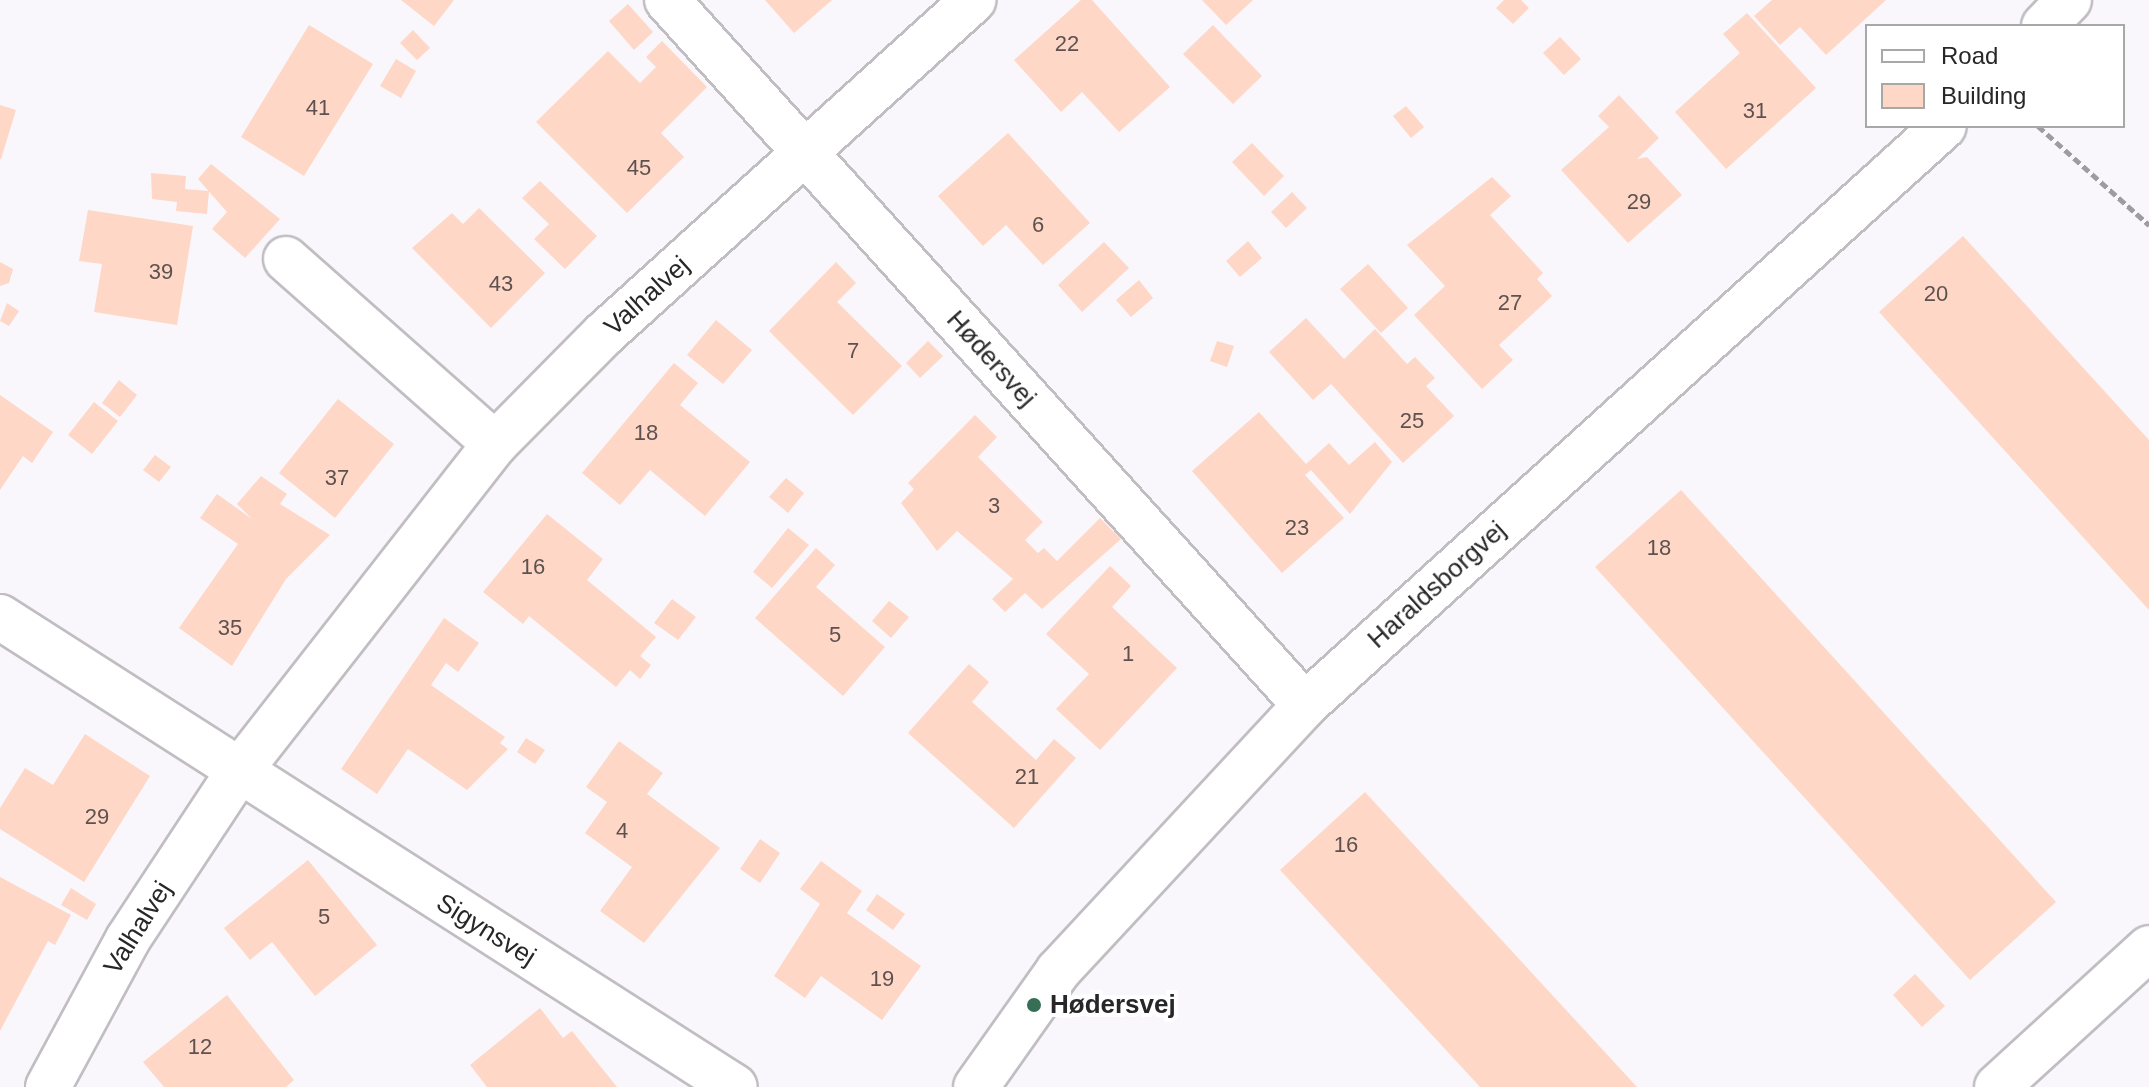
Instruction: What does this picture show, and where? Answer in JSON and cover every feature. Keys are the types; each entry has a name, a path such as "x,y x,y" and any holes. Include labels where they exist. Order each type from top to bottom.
{"street":[{"path":"667,0 806,154"},
{"name":"Valhalvej","path":"48,1087 128,939 237,774 495,444 604,334 973,0"},
{"path":"2046,24 2069,0"},
{"name":"Haraldsborgvej","path":"976,1087 1058,971 1305,705 1942,128"},
{"name":"Hødersvej","path":"806,154 1305,705"},
{"path":"286,259 495,444"},
{"path":"0,617 237,774"},
{"name":"Sigynsvej","path":"237,774 735,1087"},
{"path":"1997,1087 2149,948"}],"path":[{"path":"2040,128 2149,225"}],"building":[{"path":"401,0 454,0 434,26"},
{"path":"765,0 832,0 794,33"},
{"path":"1081,0 1092,0 1170,87 1119,132 1082,92 1061,112 1014,60"},
{"path":"1202,0 1253,0 1226,25"},
{"path":"1504,0 1521,0 1529,8 1513,24 1496,8"},
{"path":"1772,0 1886,0 1826,55 1800,27 1780,45 1754,16"},
{"path":"628,4 653,32 634,50 609,21"},
{"path":"1747,13 1816,88 1726,169 1675,112 1740,53 1723,34"},
{"path":"309,25 373,64 304,176 241,137"},
{"path":"1213,25 1262,76 1233,104 1183,54"},
{"path":"413,30 430,48 417,60 400,43"},
{"path":"1560,37 1581,59 1564,75 1543,53"},
{"path":"662,41 707,87 661,133 684,157 627,213 536,122 608,51 640,83 656,67 646,57"},
{"path":"396,59 416,71 401,98 380,86"},
{"path":"1619,95 1659,138 1637,159 1647,157 1682,195 1628,243 1561,170 1609,127 1598,116"},
{"path":"0,105 16,110 1,159 0,159"},
{"path":"1406,106 1424,127 1411,138 1393,116"},
{"path":"1008,133 1090,223 1043,265 1006,225 983,246 938,196"},
{"path":"1252,143 1284,176 1264,196 1232,162"},
{"path":"211,164 280,219 245,258 212,229 227,212 198,179"},
{"path":"151,173 186,176 185,189 209,191 207,214 176,211 177,202 152,199"},
{"path":"1492,177 1511,196 1490,215 1543,273 1537,279 1552,296 1499,345 1513,360 1482,389 1414,315 1445,286 1407,245"},
{"path":"540,181 597,236 565,269 534,239 549,224 522,198"},
{"path":"1292,192 1307,208 1286,228 1271,212"},
{"path":"479,208 545,273 491,328 412,248 452,213 463,224"},
{"path":"88,210 193,226 177,325 94,312 102,264 79,261"},
{"path":"1963,236 2149,440 2149,610 1879,312"},
{"path":"1248,241 1262,258 1240,277 1226,261"},
{"path":"1104,242 1129,268 1082,312 1058,285"},
{"path":"0,262 13,269 9,283 0,286"},
{"path":"836,262 856,283 837,302 902,366 853,415 769,331"},
{"path":"1368,264 1408,308 1381,333 1340,289"},
{"path":"1139,280 1153,298 1131,317 1116,300"},
{"path":"7,303 19,311 9,326 0,321"},
{"path":"1306,318 1344,359 1375,329 1407,364 1415,357 1435,378 1426,386 1454,416 1403,463 1331,384 1313,400 1269,352"},
{"path":"716,320 752,350 723,384 687,355"},
{"path":"928,341 943,356 920,378 906,363"},
{"path":"1217,341 1234,346 1227,367 1210,361"},
{"path":"674,363 698,383 680,405 750,462 705,516 650,470 620,505 582,473"},
{"path":"119,380 137,395 120,417 102,403"},
{"path":"0,395 53,432 32,463 23,456 0,490"},
{"path":"338,399 394,444 335,518 279,473"},
{"path":"94,402 118,421 92,454 68,435"},
{"path":"1259,412 1306,464 1329,443 1349,465 1375,442 1392,462 1350,514 1311,470 1305,475 1344,518 1282,573 1192,471"},
{"path":"975,415 997,437 978,457 1043,522 1025,540 1038,553 1044,548 1057,561 1100,518 1121,539 1042,609 1025,593 1005,612 992,599 1013,579 957,531 937,551 901,503 914,489 908,483"},
{"path":"155,455 171,467 159,482 143,470"},
{"path":"261,476 287,494 280,504 330,535 286,579 232,666 179,628 238,544 200,518 217,494 252,519 237,504"},
{"path":"786,478 804,493 788,513 769,497"},
{"path":"1681,490 2056,902 1970,980 1595,567"},
{"path":"547,514 603,559 587,580 656,637 640,656 651,665 640,679 630,670 616,687 529,616 523,624 483,592"},
{"path":"788,528 809,545 772,588 753,572"},
{"path":"816,548 835,565 816,587 885,647 843,696 755,618"},
{"path":"1110,566 1131,586 1112,607 1177,668 1100,750 1056,709 1089,674 1046,634"},
{"path":"672,599 696,617 678,640 654,623"},
{"path":"889,601 909,617 891,638 872,621"},
{"path":"444,618 479,643 458,672 446,663 431,685 505,737 500,743 508,749 467,790 408,749 377,794 341,769"},
{"path":"969,664 989,682 972,702 1036,760 1054,739 1076,758 1014,828 908,733"},
{"path":"85,734 150,776 84,882 0,829 0,808 25,768 53,785"},
{"path":"526,738 545,750 535,764 517,752"},
{"path":"619,741 663,773 647,794 720,848 644,943 600,911 632,867 585,833 607,802 586,787"},
{"path":"1365,792 1637,1087 1480,1087 1280,870"},
{"path":"760,839 780,853 760,883 740,869"},
{"path":"308,860 377,945 315,996 272,942 250,960 224,928"},
{"path":"821,861 862,891 847,913 921,966 882,1020 821,976 805,998 774,976 820,904 800,889"},
{"path":"0,877 71,915 55,945 48,941 0,1031"},
{"path":"71,888 96,904 87,920 61,905"},
{"path":"877,894 905,914 893,930 866,910"},
{"path":"1915,974 1945,1006 1922,1027 1893,995"},
{"path":"227,995 294,1080 286,1087 164,1087 143,1062"},
{"path":"540,1008 563,1038 572,1031 617,1087 487,1087 470,1065"}],"place":[{"name":"Hødersvej","path":"1034,1005"}]}
